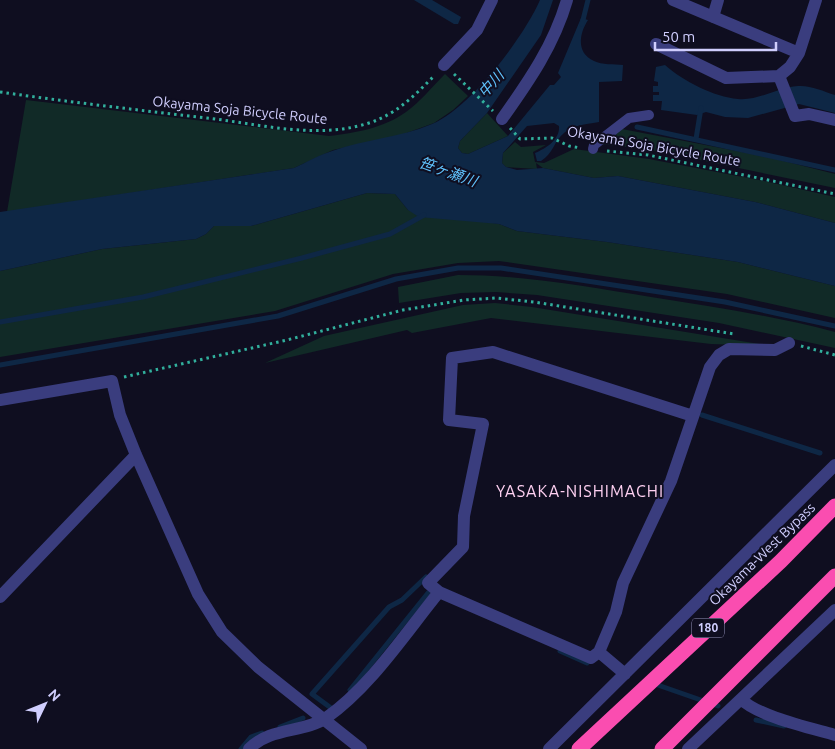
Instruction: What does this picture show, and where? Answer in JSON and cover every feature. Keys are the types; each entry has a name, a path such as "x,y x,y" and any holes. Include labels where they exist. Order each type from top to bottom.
{"highway":[{"name":"Okayama-West Bypass","path":"579,749 781,561 835,506"},
{"path":"662,749 835,576"}],"street":[{"path":"447,67 477,30 492,0"},
{"path":"502,119 535,73 561,20 567,0"},
{"path":"673,0 799,53"},
{"path":"713,17 718,0"},
{"path":"656,44 726,78 779,76 790,67 799,53 816,0"},
{"path":"779,76 795,116 809,114 835,120"},
{"path":"693,416 493,352 452,358 450,420 483,424 464,516 463,547 428,583 439,592 591,658 599,652 616,612 623,583 671,481 710,367 719,355 730,349 774,350 789,343"},
{"path":"0,400 112,381 120,414 136,455 198,594 222,632 258,668 361,749"},
{"path":"0,597 136,455"},
{"path":"549,749 835,465"},
{"path":"249,749 258,740 324,719 362,687 439,592"},
{"path":"688,749 835,610"},
{"path":"599,652 625,674"},
{"path":"741,699 748,706 760,711 835,735"}],"lane":[{"path":"593,149 594,145 629,118 649,116"}],"path":[{"name":"Okayama Soja Bicycle Route","path":"0,92 105,108 330,131 367,124 396,112 447,67 502,119 520,139 552,138 569,146 648,155 835,194"},
{"path":"112,381 287,340 403,310 464,300 496,298 534,302 743,335"},
{"path":"789,343 835,355"}],"green space":[{"path":"445,74 468,96 453,110 434,123 401,135 333,150 294,168 7,212 26,100 329,136 369,129 397,118 416,104"},
{"path":"487,113 508,136 468,154 462,153 458,148 460,141"},
{"path":"622,129 768,157 835,174 835,188 651,150 600,144"},
{"path":"515,142 521,147 546,145 533,152 535,162 544,163 574,149 649,159 835,197 835,223 755,202 618,176 594,178 543,168 536,163 537,169 506,167 502,163 503,153"},
{"path":"367,193 395,194 408,210 499,224 517,231 607,242 738,262 835,286 835,318 727,294 499,261 458,263 393,274 275,311 0,357 0,271 102,249 196,239 206,234 214,226 251,226"},
{"path":"458,275 507,277 555,282 767,317 835,332 835,348 719,323 537,295 496,292 461,293 399,303 398,287"},
{"path":"495,303 532,307 771,346 711,344 491,318 412,333 407,330 265,363 324,336 463,305"}],"water":[{"path":"414,0 432,0 461,17 458,24 454,24"},
{"path":"540,0 553,0 541,35 487,113 460,141 458,148 462,153 468,154 508,136 550,85 554,85 561,77 558,73 581,18 588,20 581,37 584,53 588,58 597,62 623,65 622,81 599,82 599,122 580,125 567,130 548,155 541,161 537,161 535,153 548,146 555,139 559,126 554,123 527,126 503,153 502,163 506,167 517,170 543,168 594,178 618,176 755,202 835,223 835,286 738,262 607,242 517,231 499,224 419,217 408,210 395,194 367,193 251,226 214,226 206,234 196,239 102,249 0,271 0,212 294,168 322,154 420,129 432,124 447,116 463,103 494,70 522,33"},
{"path":"665,65 699,87 729,98 753,98 791,87 807,86 835,95 835,113 799,104 748,118 725,117 706,112 697,115 661,110 662,101 653,101 653,95 659,95 659,92 653,92 653,86 658,86 658,82 654,81 656,67"}],"waterway":[{"path":"582,24 588,0"},
{"path":"696,139 701,108"},
{"path":"637,127 835,170"},
{"path":"0,322 143,297 302,258 390,234 424,215"},
{"path":"0,365 278,316 396,279 458,268 501,268 725,302 835,326"},
{"path":"702,415 820,453"},
{"path":"331,708 312,694 389,607 402,600 426,577"},
{"path":"350,690 428,593"},
{"path":"560,651 587,663"},
{"path":"652,683 718,706"},
{"path":"280,727 303,718"},
{"path":"756,720 784,726"},
{"path":"241,749 251,737 262,733"}],"district":[{"name":"YASAKA-NISHIMACHI","path":"580,491"}],"water label":[{"name":"中川","path":"491,84"},
{"name":"笹ヶ瀬川","path":"448,172"}]}
